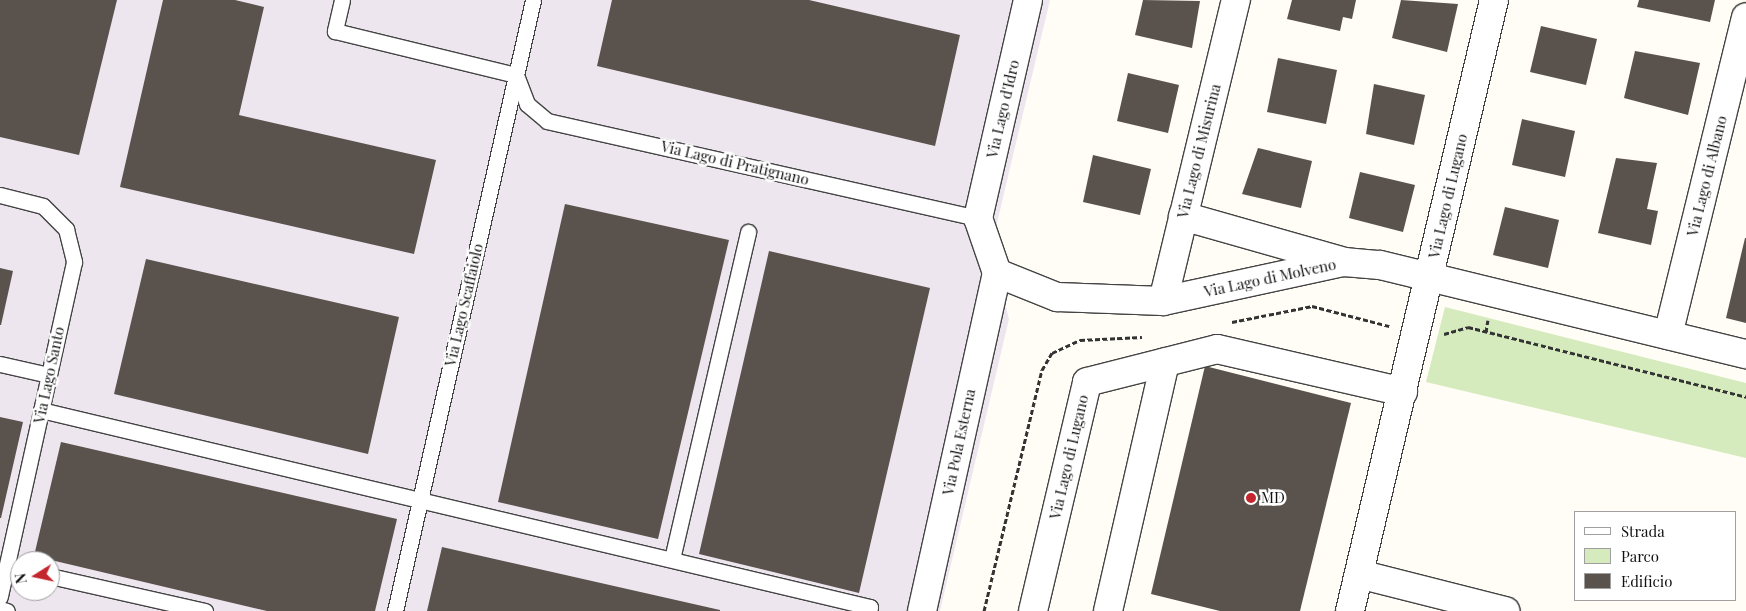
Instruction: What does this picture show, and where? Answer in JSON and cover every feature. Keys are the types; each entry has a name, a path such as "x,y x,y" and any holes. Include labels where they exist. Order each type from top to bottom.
{"street":[{"name":"Via Lago d'Idro","path":"978,218 1028,0"},
{"name":"Via Lago di Misurina","path":"1163,302 1236,0"},
{"name":"Via Lago di Lugano","path":"1350,611 1404,392 1494,0"},
{"name":"Via Lago di Albano","path":"1668,335 1746,17"},
{"path":"1183,216 1344,262"},
{"path":"978,218 997,273"},
{"name":"Via Lago di Molveno","path":"997,273 1058,297 1163,302 1344,262 1380,265 1746,354"},
{"name":"Via Pola Esterna","path":"922,611 997,273"},
{"name":"Via Lago di Lugano","path":"1033,611 1087,382 1217,350 1404,392"},
{"path":"1108,611 1165,362"},
{"path":"1359,574 1504,611"}],"lane":[{"path":"342,0 335,31 516,75"},
{"name":"Via Lago Scaffaiolo","path":"394,611 533,0"},
{"name":"Via Lago di Pratignano","path":"516,75 527,104 547,121 978,218"},
{"name":"Via Lago Santo","path":"0,195 43,206 66,229 74,262 9,566 0,597"},
{"path":"672,559 748,232"},
{"path":"0,364 49,375"},
{"path":"42,410 870,607 869,611"},
{"path":"60,578 205,611"},
{"path":"0,610 7,611"}],"shaded area":[{"path":"0,0 1050,0 987,265 997,273 1009,319 940,611 0,611"}],"green space":[{"path":"1445,307 1746,383 1746,458 1426,382"}],"building":[{"path":"0,0 117,0 79,155 0,137"},
{"path":"163,0 235,0 264,7 239,115 436,160 414,254 120,187"},
{"path":"612,0 809,0 960,35 935,146 597,66"},
{"path":"1143,0 1200,1 1192,48 1135,35"},
{"path":"1292,0 1356,0 1352,19 1343,17 1340,31 1287,19"},
{"path":"1401,0 1458,4 1447,52 1392,38"},
{"path":"1639,0 1715,0 1710,22 1637,7"},
{"path":"1541,26 1597,39 1586,85 1530,72"},
{"path":"1635,51 1700,63 1688,115 1624,98"},
{"path":"1278,58 1337,70 1326,124 1267,112"},
{"path":"1128,73 1179,85 1168,133 1117,121"},
{"path":"1374,84 1425,95 1414,145 1366,134"},
{"path":"1522,119 1575,131 1565,177 1512,165"},
{"path":"1258,148 1312,161 1301,208 1242,194"},
{"path":"1093,155 1151,169 1140,215 1083,202"},
{"path":"1616,158 1657,163 1647,209 1658,211 1651,245 1598,233"},
{"path":"1360,172 1415,185 1403,232 1349,218"},
{"path":"565,204 729,240 658,539 498,502"},
{"path":"1505,207 1559,220 1548,268 1493,255"},
{"path":"1746,238 1746,323 1726,318"},
{"path":"769,251 930,288 859,593 699,554"},
{"path":"146,259 399,317 368,454 114,394"},
{"path":"0,268 13,271 1,325 0,325"},
{"name":"MD","path":"1205,366 1351,403 1300,611 1220,611 1151,594"},
{"path":"0,417 23,422 1,518 0,518"},
{"path":"61,442 397,519 375,611 267,611 60,562 60,551 35,551"},
{"path":"442,547 720,610 720,611 427,611"}],"place":[{"name":"MD","path":"1251,498"}]}
